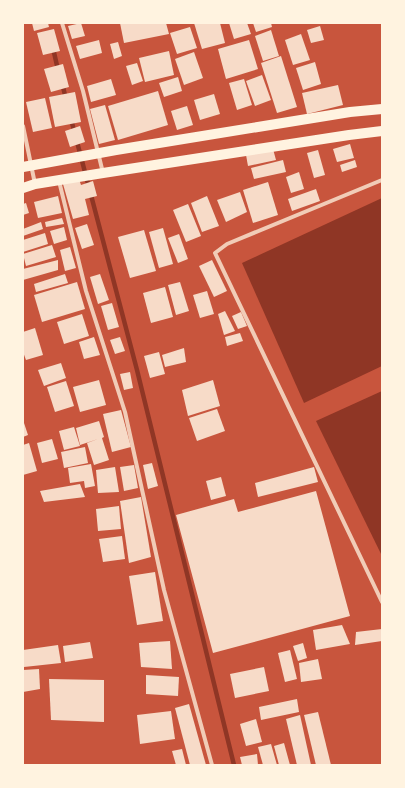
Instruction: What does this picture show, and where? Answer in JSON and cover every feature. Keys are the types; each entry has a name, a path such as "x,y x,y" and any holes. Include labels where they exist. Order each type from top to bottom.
{"main road":[{"path":"27,166 99,152 350,112 382,109"},
{"path":"23,188 35,184 103,173 349,134 382,131"}],"street":[{"path":"62,23 99,152 103,173"},
{"path":"23,126 27,166 35,184"},
{"path":"59,180 86,291 125,412 164,590 212,765"},
{"path":"382,180 227,244 215,253 382,602"}],"shaded area":[{"path":"382,198 382,366 304,403 242,263"},
{"path":"382,391 382,556 316,421"}],"building":[{"path":"32,23 48,23 49,27 34,31"},
{"path":"81,23 85,36 72,39 68,26"},
{"path":"120,23 166,23 169,34 124,43"},
{"path":"194,23 220,23 225,43 202,49"},
{"path":"229,23 247,23 251,34 234,39"},
{"path":"253,23 271,23 272,27 256,32"},
{"path":"320,26 324,40 311,43 307,30"},
{"path":"190,27 197,48 177,54 170,33"},
{"path":"54,29 60,51 43,55 37,33"},
{"path":"271,30 279,56 263,61 255,36"},
{"path":"301,34 310,60 293,65 285,40"},
{"path":"99,40 102,53 80,59 76,46"},
{"path":"249,40 258,69 226,79 218,49"},
{"path":"118,42 122,56 114,59 110,44"},
{"path":"169,51 174,75 145,82 139,58"},
{"path":"194,52 203,78 184,85 175,59"},
{"path":"281,56 297,107 277,113 261,63"},
{"path":"315,62 321,84 303,90 296,68"},
{"path":"137,63 143,81 132,85 126,66"},
{"path":"63,64 69,87 51,92 44,69"},
{"path":"262,75 271,100 255,106 246,81"},
{"path":"178,77 182,91 164,97 159,83"},
{"path":"111,79 116,95 91,102 87,86"},
{"path":"244,79 252,105 237,110 229,83"},
{"path":"338,85 343,105 307,114 302,93"},
{"path":"158,91 168,125 118,140 108,106"},
{"path":"75,92 81,122 55,127 49,97"},
{"path":"214,94 220,114 200,120 194,100"},
{"path":"45,98 52,128 33,132 26,102"},
{"path":"105,105 115,140 99,144 90,109"},
{"path":"187,106 193,125 177,130 171,111"},
{"path":"80,126 85,142 70,147 65,131"},
{"path":"350,144 354,158 337,162 333,149"},
{"path":"273,149 276,160 248,166 246,155"},
{"path":"318,150 325,175 314,178 307,153"},
{"path":"283,160 286,172 254,179 251,168"},
{"path":"355,160 357,167 342,172 340,165"},
{"path":"299,172 304,189 291,193 286,177"},
{"path":"79,179 81,185 93,181 97,196 85,199 89,215 73,219 63,184"},
{"path":"268,182 278,215 253,223 243,190"},
{"path":"316,189 320,201 292,211 288,199"},
{"path":"240,192 247,212 226,222 217,200"},
{"path":"58,196 62,213 38,218 34,202"},
{"path":"207,196 219,226 202,232 191,203"},
{"path":"26,203 29,213 23,215 23,204"},
{"path":"188,204 201,236 186,242 173,210"},
{"path":"62,218 64,224 46,227 45,222"},
{"path":"41,222 43,229 23,236 23,229"},
{"path":"87,224 94,245 82,249 75,228"},
{"path":"64,227 67,240 54,244 50,231"},
{"path":"163,228 173,264 159,268 149,232"},
{"path":"144,230 156,271 130,278 118,237"},
{"path":"45,233 48,244 23,252 23,240"},
{"path":"179,234 188,259 178,263 168,238"},
{"path":"52,245 56,257 26,266 23,254"},
{"path":"70,247 76,268 65,271 60,250"},
{"path":"58,260 58,270 23,280 23,269"},
{"path":"212,260 227,291 214,297 199,266"},
{"path":"65,274 68,283 36,292 34,284"},
{"path":"100,274 109,300 98,304 90,277"},
{"path":"77,282 85,309 42,322 34,295"},
{"path":"180,282 189,311 176,315 168,285"},
{"path":"165,287 173,317 151,323 143,293"},
{"path":"207,291 214,314 200,318 193,295"},
{"path":"112,303 119,327 108,330 101,306"},
{"path":"225,311 235,331 224,335 218,314"},
{"path":"241,312 247,326 238,329 232,316"},
{"path":"82,314 89,336 64,344 57,322"},
{"path":"35,328 43,355 26,360 23,352 23,332"},
{"path":"240,333 243,341 227,346 225,337"},
{"path":"94,337 100,355 84,359 79,342"},
{"path":"120,337 125,351 115,354 110,340"},
{"path":"184,348 186,362 165,367 162,355"},
{"path":"159,352 165,374 150,378 144,356"},
{"path":"61,363 66,378 44,386 38,370"},
{"path":"130,372 133,388 124,390 120,374"},
{"path":"99,380 106,405 80,412 73,387"},
{"path":"213,380 220,406 188,416 182,390"},
{"path":"66,381 74,406 55,412 47,387"},
{"path":"217,409 225,431 197,441 189,418"},
{"path":"121,410 131,447 112,452 103,414"},
{"path":"23,420 28,435 23,437"},
{"path":"99,421 104,437 102,438 109,460 94,465 87,443 98,439 80,445 76,428"},
{"path":"74,427 80,446 64,450 59,431"},
{"path":"52,439 58,459 42,463 37,443"},
{"path":"29,443 37,471 23,475 23,445"},
{"path":"85,447 88,463 64,468 61,452"},
{"path":"152,463 158,486 148,489 143,465"},
{"path":"91,464 95,486 85,488 84,481 70,483 68,468"},
{"path":"134,465 138,488 124,491 120,467"},
{"path":"115,467 119,492 98,493 96,470"},
{"path":"314,467 318,482 258,497 255,483"},
{"path":"221,477 226,496 211,500 206,481"},
{"path":"80,484 85,497 44,502 40,491"},
{"path":"316,491 350,616 213,653 176,515 234,499 238,512"},
{"path":"141,497 151,557 129,563 120,501"},
{"path":"119,506 121,529 98,531 96,509"},
{"path":"122,536 125,559 103,562 99,539"},
{"path":"155,572 163,621 137,625 129,576"},
{"path":"342,625 350,644 316,650 313,630"},
{"path":"382,629 382,641 355,645 356,632"},
{"path":"170,641 172,669 141,667 139,643"},
{"path":"90,642 93,658 65,662 63,646"},
{"path":"303,643 307,658 298,661 293,646"},
{"path":"58,645 61,663 24,667 23,650"},
{"path":"290,650 297,679 285,682 278,653"},
{"path":"318,659 322,679 301,682 299,663"},
{"path":"264,667 269,691 235,698 230,674"},
{"path":"39,669 40,689 23,692 23,670"},
{"path":"146,675 179,677 178,696 146,694"},
{"path":"49,679 104,680 104,722 51,720"},
{"path":"297,699 299,712 261,720 259,707"},
{"path":"189,704 206,765 190,765 175,708"},
{"path":"171,711 175,739 140,744 137,715"},
{"path":"318,712 331,765 316,765 304,715"},
{"path":"300,715 311,765 297,765 286,719"},
{"path":"256,719 262,742 246,746 240,724"},
{"path":"284,743 290,765 279,765 274,746"},
{"path":"271,744 277,765 263,765 258,747"},
{"path":"182,749 186,765 176,765 172,751"},
{"path":"257,754 258,765 242,765 240,757"}],"waterway":[{"path":"53,48 58,70"},
{"path":"62,83 66,99"},
{"path":"71,119 137,370 234,765"}]}
